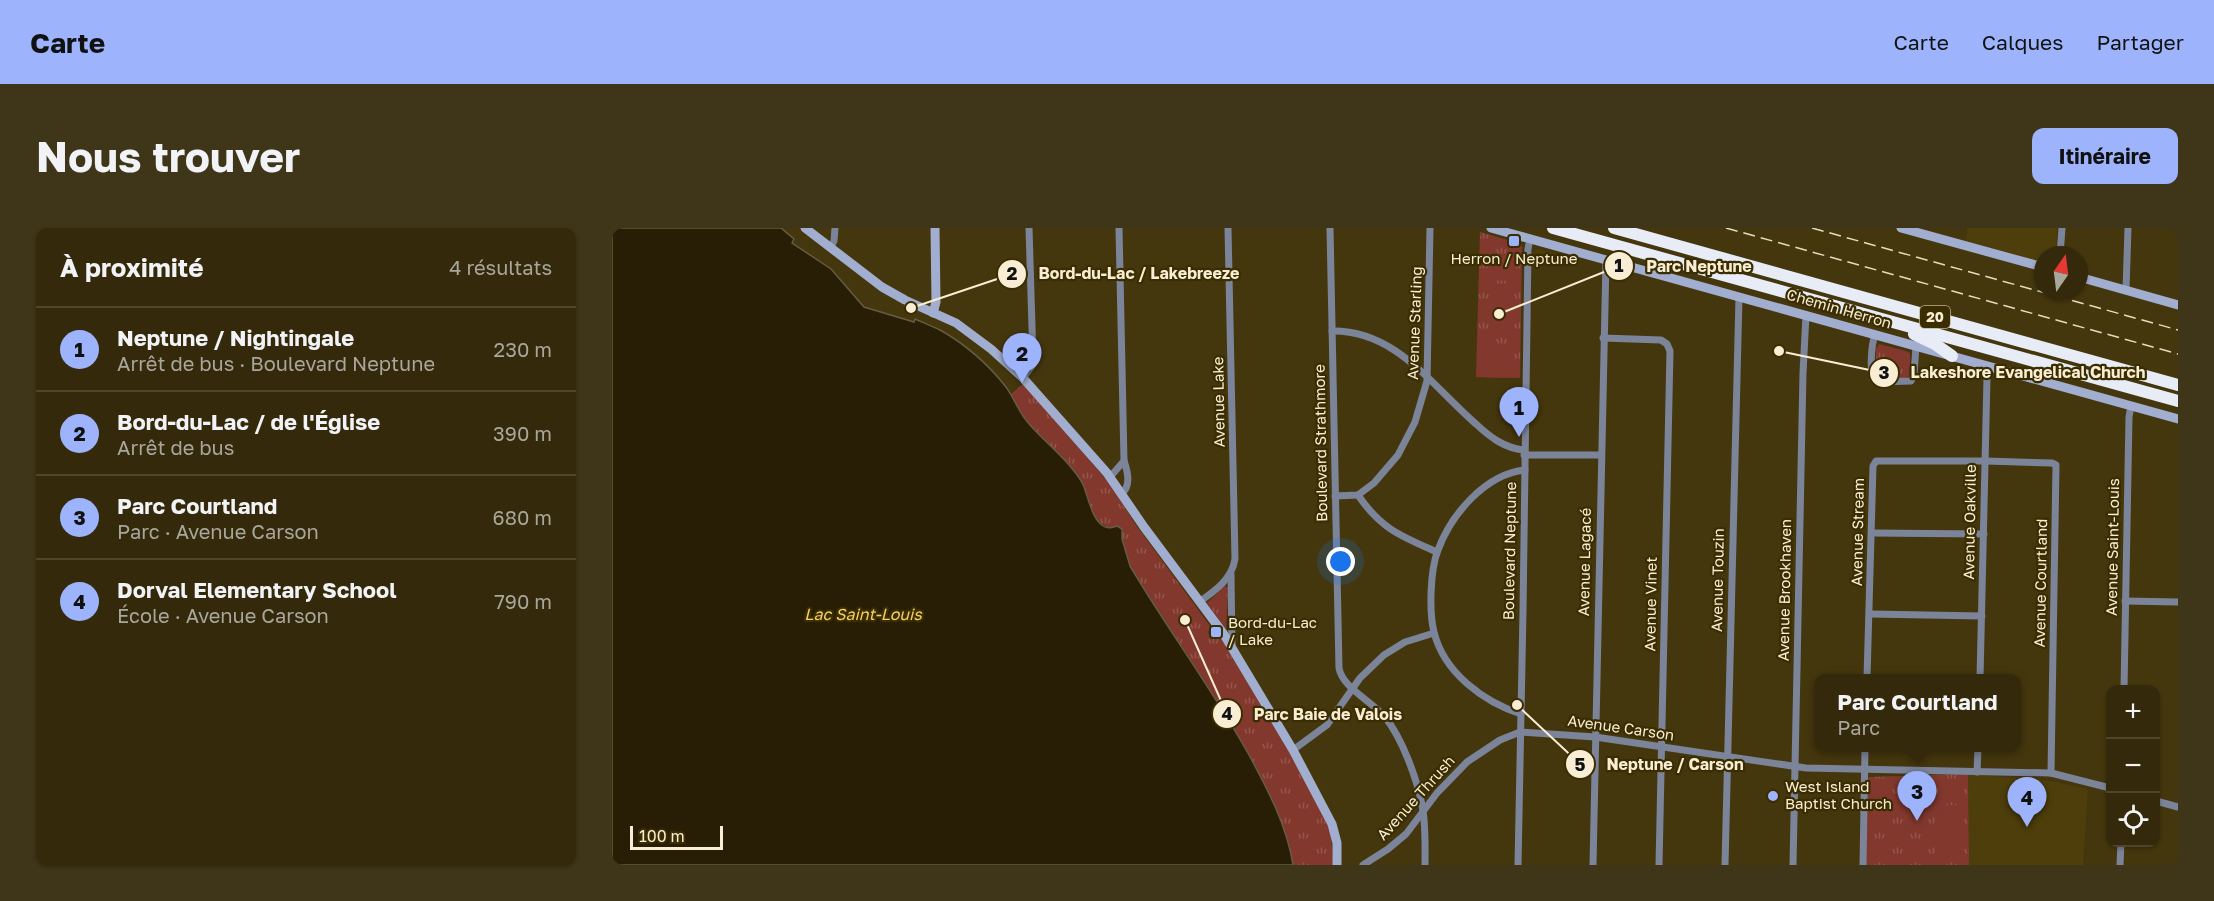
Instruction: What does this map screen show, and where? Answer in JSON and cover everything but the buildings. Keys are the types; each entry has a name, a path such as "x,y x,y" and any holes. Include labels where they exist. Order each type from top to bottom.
{"highway":[{"name":"20","path":"1553,228 2178,401"},
{"name":"20","path":"1614,228 2178,385"},
{"path":"1877,318 1935,344 1952,356"}],"main road":[{"path":"805,228 890,291 956,323 977,338 1023,378 1110,477 1143,527 1232,648 1293,750 1332,824 1337,843 1337,865"},
{"path":"933,313 936,302 935,228"},
{"name":"Chemin Herron","path":"1491,228 2178,419"},
{"path":"1901,228 2034,265"},
{"path":"2088,279 2178,305"}],"street":[{"path":"830,248 834,241 835,228"},
{"path":"1023,378 1033,360 1029,228"},
{"path":"1119,228 1124,462 1127,469 1127,486 1121,494"},
{"name":"Avenue Lake","path":"1228,228 1235,546 1235,559 1231,574 1232,648"},
{"name":"Boulevard Strathmore","path":"1330,228 1338,661 1342,679 1382,715 1397,736 1423,812 1425,865"},
{"name":"Avenue Starling","path":"1358,495 1385,472 1407,441 1423,399 1427,377 1431,232 1435,228"},
{"path":"2061,246 2062,228"},
{"path":"2126,290 2128,228"},
{"name":"Boulevard Neptune","path":"1518,865 1524,452 1530,238"},
{"name":"Avenue Lagacé","path":"1593,865 1600,454 1606,260"},
{"name":"Avenue Touzin","path":"1725,865 1739,297"},
{"name":"Avenue Brookhaven","path":"1793,865 1806,315"},
{"path":"1332,331 1358,334 1387,344 1427,377 1491,438 1524,452 1600,454"},
{"path":"1875,334 1872,345 1872,376 1878,382 1911,381 1914,375 1916,346"},
{"name":"Avenue Vinet","path":"1603,338 1661,340 1668,344 1670,351 1659,865"},
{"name":"Avenue Oakville","path":"1980,674 1987,378 1990,367"},
{"name":"Avenue Saint-Louis","path":"2124,685 2131,406"},
{"name":"Avenue Stream","path":"1867,674 1873,466 1876,461 1986,460"},
{"name":"Avenue Courtland","path":"1986,460 2052,463 2058,470 2051,773"},
{"path":"1110,477 1124,462"},
{"path":"1521,714 1502,708 1481,695 1456,673 1441,650 1434,633 1432,581 1437,552 1447,531 1470,500 1487,486 1511,472 1525,470"},
{"path":"1335,496 1358,495 1377,520 1396,534 1437,552"},
{"path":"1872,533 1984,534"},
{"path":"1199,602 1231,574"},
{"path":"2126,601 2178,602"},
{"path":"1870,614 1982,616"},
{"path":"1293,750 1327,725 1366,671 1391,650 1406,642 1434,633"},
{"name":"Avenue Carson","path":"1520,732 1595,737 1795,766 1865,771 2051,773 2106,788"},
{"name":"Avenue Thrush","path":"1363,865 1381,855 1411,829 1437,793 1467,762 1500,740 1520,732"},
{"path":"1863,865 1865,752"},
{"path":"1977,772 1978,752"},
{"path":"2160,802 2178,807"},
{"path":"2120,865 2121,847"}],"shaded area":[{"path":"1967,228 2057,228 2056,246 2034,246 2034,260 1966,241"},
{"path":"1539,249 1572,258 1572,264 1532,264 1534,251"},
{"path":"1968,774 2050,781 2088,789 2083,865 1969,865"}],"green space":[{"path":"1480,232 1522,245 1520,378 1476,377"},
{"path":"1488,263 1516,264 1516,281 1487,280"},
{"path":"1479,344 1509,344 1508,378 1478,377"},
{"path":"1879,344 1910,353 1910,375 1907,378 1880,379 1876,376 1876,349"},
{"path":"1023,384 1109,483 1136,525 1210,626 1208,633 1213,635 1215,633 1220,637 1296,763 1325,817 1331,833 1333,865 1293,865 1288,841 1275,807 1227,716 1130,566 1122,532 1117,526 1111,529 1099,522 1092,513 1080,479 1022,416 1011,394"},
{"path":"1225,586 1228,588 1226,629 1207,603"},
{"path":"1968,774 1969,865 1865,865 1868,777"},
{"path":"1944,787 1964,788 1964,800 1944,800"},
{"path":"1935,805 1960,805 1961,856 1935,855"}],"water":[{"name":"Lac Saint-Louis","path":"612,228 781,228 794,239 792,243 831,269 864,307 914,322 915,319 937,329 958,341 984,363 1006,387 1026,421 1064,459 1078,477 1098,521 1109,528 1117,526 1122,529 1122,539 1130,566 1221,707 1263,781 1286,836 1293,865 612,865"}],"railway":[{"path":"1726,228 2178,354"},
{"path":"1812,228 2178,330"}],"place":[{"name":"Herron / Neptune","path":"1514,241"},
{"name":"Bord-du-Lac / Lakebreeze","path":"911,308"},
{"name":"Parc Neptune","path":"1499,314"},
{"name":"Lakeshore Evangelical Church","path":"1779,351"},
{"name":"Bord-du-Lac / de l'Église","path":"1022,383"},
{"name":"Neptune / Nightingale","path":"1519,437"},
{"name":"Parc Baie de Valois","path":"1185,620"},
{"name":"Bord-du-Lac / Lake","path":"1216,632"},
{"name":"Neptune / Carson","path":"1517,705"},
{"name":"West Island Baptist Church","path":"1773,796"},
{"name":"Parc Courtland","path":"1917,821"},
{"name":"Dorval Elementary School","path":"2027,827"}]}
